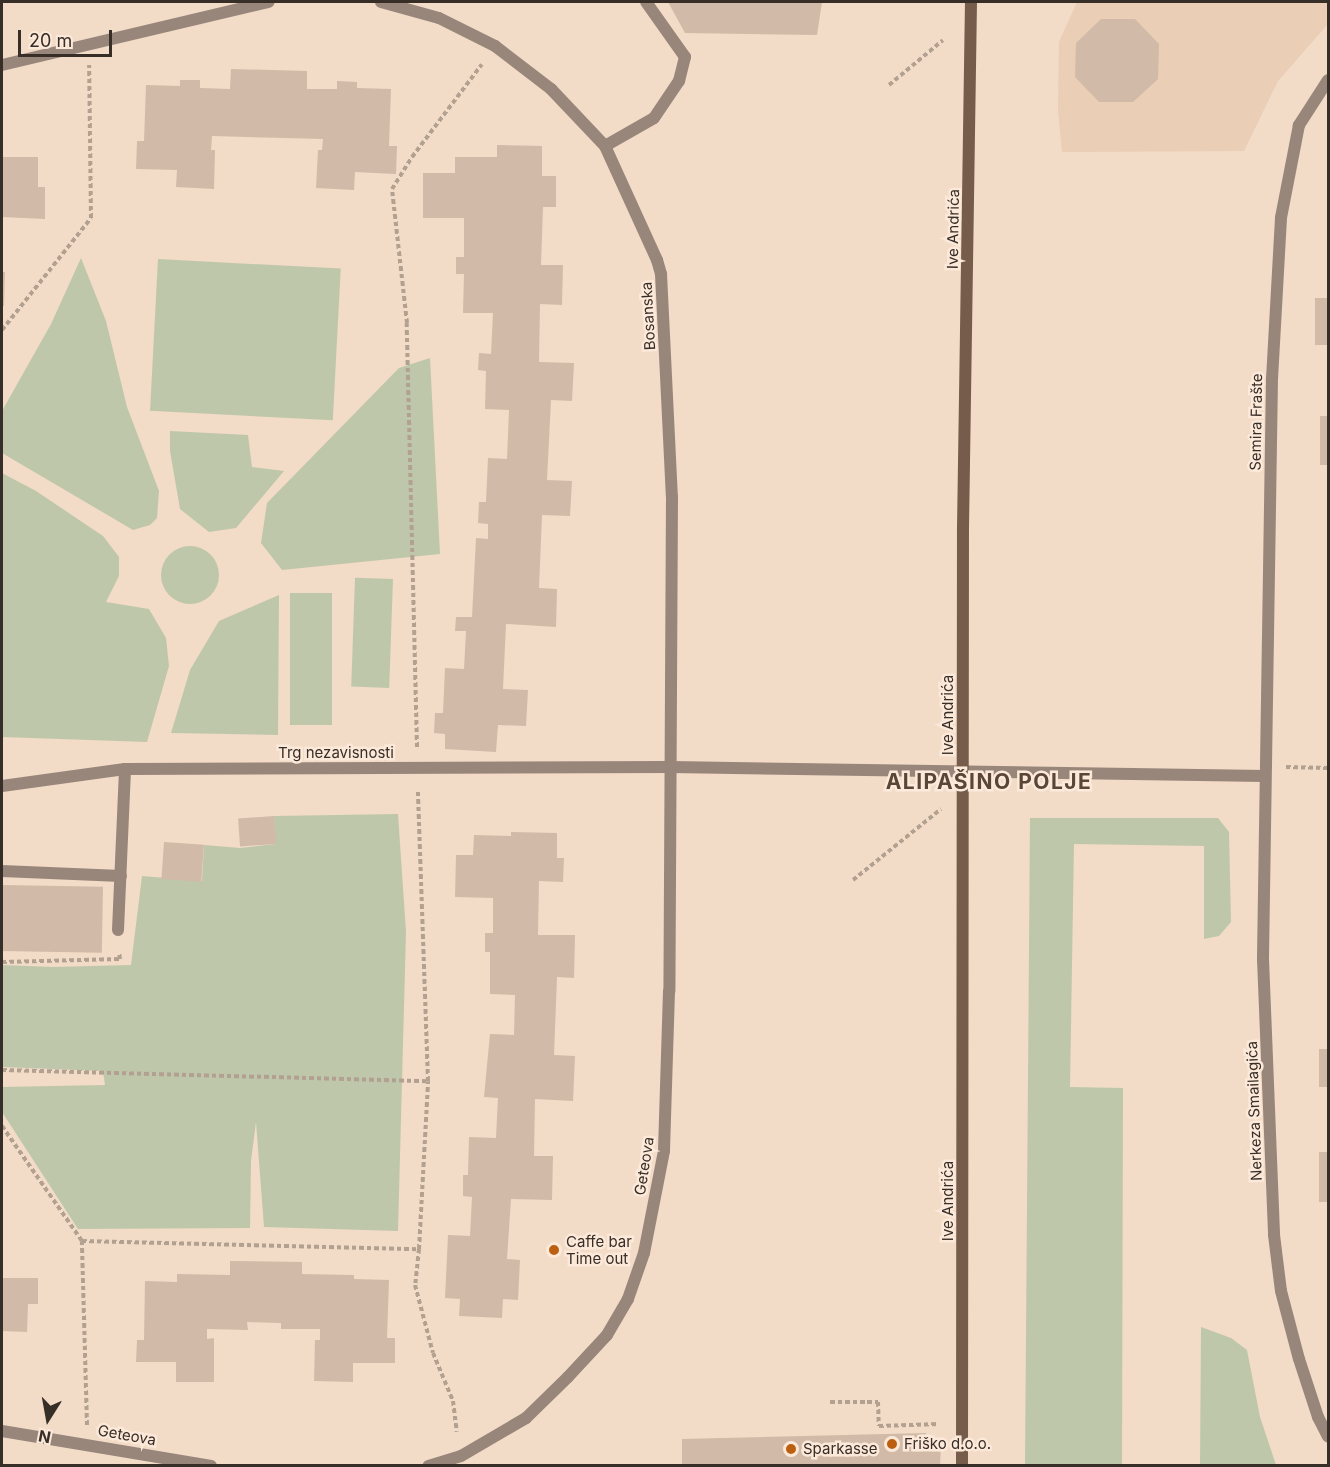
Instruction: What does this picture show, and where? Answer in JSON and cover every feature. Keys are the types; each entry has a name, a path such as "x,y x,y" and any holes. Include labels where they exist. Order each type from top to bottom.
{"main road":[{"name":"Ive Andrića","path":"962,1466 963,528 971,2"}],"street":[{"path":"2,65 269,2"},
{"name":"Bosanska","path":"381,2 439,18 495,46 551,89 604,146 657,260 661,274 672,497 671,767"},
{"path":"604,146 654,118 679,81 685,57 646,2"},
{"name":"Semira Frašte","path":"1264,771 1272,378 1281,218 1299,125 1329,80"},
{"name":"Trg nezavisnosti","path":"2,786 125,769 671,767 963,772 1264,771"},
{"name":"Geteova","path":"429,1466 460,1456 525,1418 607,1335 628,1299 644,1253 664,1150 669,991 671,767"},
{"path":"118,930 125,769"},
{"name":"Nerkeza Smailagića","path":"1264,771 1263,959 1274,1235 1281,1291 1299,1359 1318,1417 1329,1437"},
{"path":"2,871 121,876"},
{"name":"Geteova","path":"2,1431 88,1443 211,1466"}],"path":[{"path":"889,86 943,39"},
{"path":"2,330 91,218 88,43"},
{"path":"460,1456 453,1401 433,1353 415,1284 428,1082 417,768 407,323 392,189 412,157 495,46"},
{"path":"1264,771 1329,768"},
{"path":"853,880 944,806"},
{"path":"2,962 120,959 118,930"},
{"path":"2,1070 428,1082"},
{"path":"2,1126 82,1241 88,1443"},
{"path":"82,1241 419,1249"},
{"path":"830,1402 878,1402 879,1426 943,1425"}],"shaded area":[{"path":"1077,2 1328,2 1328,24 1278,81 1244,151 1062,152 1058,110 1059,42"}],"green space":[{"path":"81,258 106,321 127,407 159,491 157,518 150,525 133,530 2,453 2,411 51,324"},
{"path":"158,259 341,269 333,420 150,411"},
{"path":"430,358 440,554 282,570 261,543 267,503 399,368"},
{"path":"170,431 248,435 252,467 284,471 236,528 209,532 180,509 170,451"},
{"path":"2,473 36,491 103,536 119,557 119,576 106,602 149,609 166,638 169,666 147,742 2,737"},
{"path":"184,546 196,546 211,554 219,569 219,581 211,596 196,604 184,604 169,596 161,581 161,569 169,554"},
{"path":"355,578 393,579 389,688 351,687"},
{"path":"290,593 332,593 332,725 290,725"},
{"path":"279,595 278,735 171,733 190,670 219,621"},
{"path":"398,814 406,932 398,1231 264,1227 256,1122 251,1161 250,1228 78,1229 2,1112 2,1087 105,1085 103,1071 2,1067 2,965 53,967 131,965 142,876 202,881 204,845 240,848 275,844 274,816"},
{"path":"1030,818 1218,818 1229,832 1231,922 1219,936 1204,939 1204,846 1074,844 1070,1087 1123,1088 1122,1465 1025,1465"},
{"path":"1201,1327 1231,1338 1247,1350 1260,1417 1276,1465 1200,1465"}],"building":[{"path":"668,2 822,2 817,35 685,33"},
{"path":"1101,19 1135,19 1159,44 1158,79 1133,102 1099,102 1075,77 1076,43"},
{"path":"231,69 307,71 307,89 337,89 337,81 357,82 357,88 391,89 389,146 397,146 396,174 355,172 354,190 316,188 318,150 322,150 323,139 212,136 211,150 215,150 214,189 176,187 177,170 136,169 137,141 144,141 146,85 180,86 180,80 200,80 200,88 230,89"},
{"path":"497,145 542,146 542,176 556,176 556,207 543,207 541,265 563,265 562,305 540,304 539,362 574,363 572,401 551,400 547,480 572,481 570,516 542,515 539,588 557,589 556,627 506,624 503,689 528,690 526,726 498,725 496,752 445,749 445,734 434,733 435,713 443,713 445,668 464,669 466,631 455,631 456,617 472,617 476,538 488,539 488,524 478,523 479,502 486,502 488,458 507,459 509,410 485,409 486,371 478,370 479,353 491,354 493,313 463,313 464,274 456,274 456,257 464,257 464,218 423,218 423,173 455,173 455,157 497,157"},
{"path":"2,157 38,157 38,187 45,187 45,219 2,217"},
{"path":"2,272 5,272 4,306 2,306"},
{"path":"1315,298 1328,298 1328,345 1315,345"},
{"path":"1320,416 1328,416 1328,465 1320,465"},
{"path":"274,816 276,844 240,846 238,819"},
{"path":"511,832 557,833 557,858 564,858 563,882 539,881 538,935 575,935 574,978 557,977 554,1055 575,1056 573,1101 535,1099 534,1156 553,1156 552,1200 511,1199 507,1259 520,1260 518,1300 503,1299 502,1318 459,1316 460,1299 445,1298 448,1235 470,1236 472,1197 463,1196 463,1175 468,1175 469,1137 496,1138 498,1098 484,1097 490,1034 514,1035 515,995 490,994 490,952 485,952 485,933 493,933 493,898 455,897 456,855 473,855 474,835 511,836"},
{"path":"164,842 204,845 201,882 161,879"},
{"path":"2,885 103,887 102,953 2,951"},
{"path":"1319,1049 1328,1049 1328,1087 1319,1087"},
{"path":"1319,1152 1328,1152 1328,1202 1319,1202"},
{"path":"230,1261 302,1262 302,1274 354,1275 354,1279 389,1280 387,1338 395,1338 395,1363 353,1363 353,1382 314,1381 315,1340 320,1340 320,1329 281,1329 281,1323 247,1322 248,1330 207,1329 207,1339 214,1338 214,1382 176,1382 176,1362 136,1362 137,1340 144,1340 145,1281 177,1282 177,1274 230,1275"},
{"path":"2,1278 38,1278 38,1304 28,1304 27,1332 2,1331"},
{"path":"926,1433 926,1443 941,1444 940,1466 682,1466 682,1439"}],"place":[{"name":"Caffe bar Time out","path":"554,1250"},
{"name":"Friško d.o.o.","path":"892,1444"},
{"name":"Sparkasse","path":"791,1449"}],"district":[{"name":"ALIPAŠINO POLJE","path":"989,782"}]}
